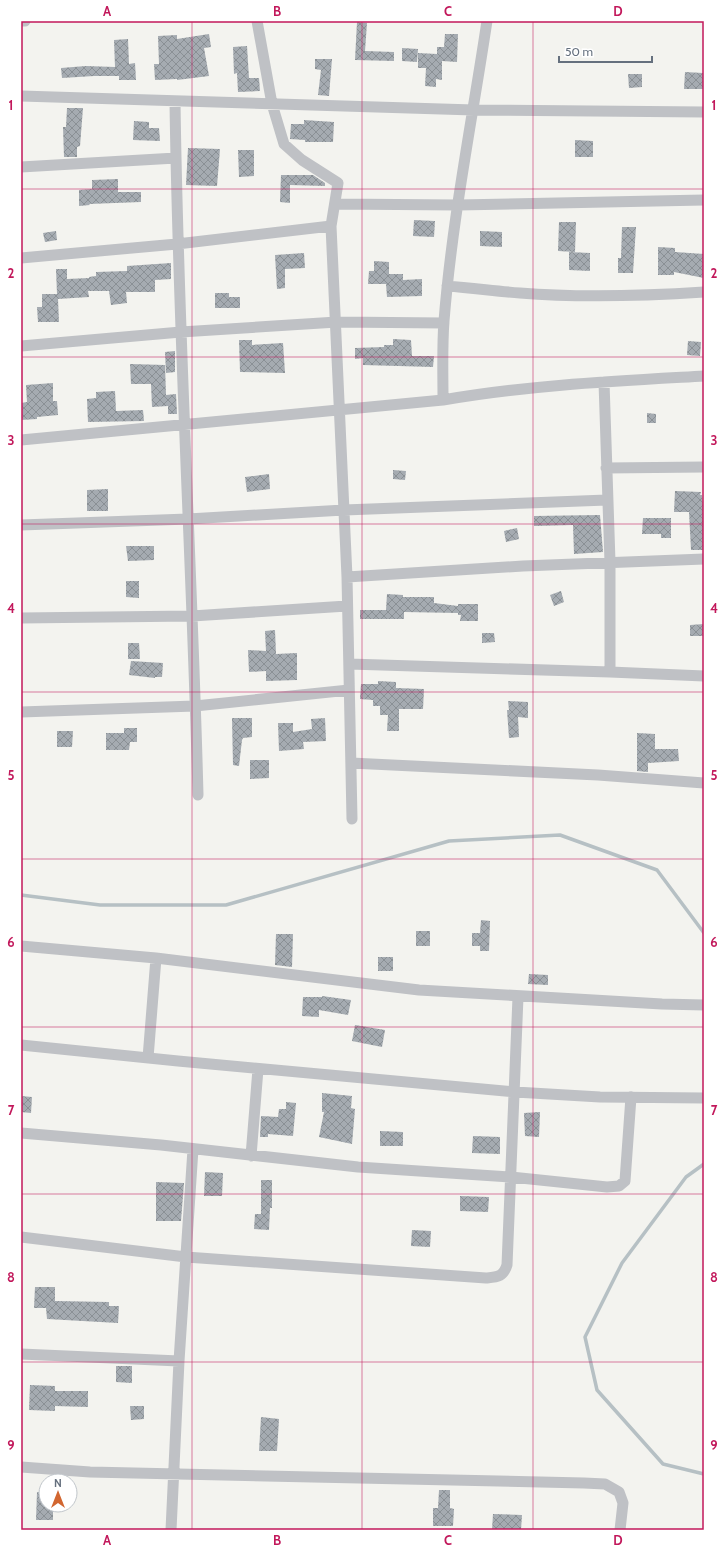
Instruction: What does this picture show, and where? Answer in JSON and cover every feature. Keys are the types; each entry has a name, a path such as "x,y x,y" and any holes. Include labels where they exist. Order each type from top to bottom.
{"street":[{"path":"257,21 272,104 284,144 302,160 338,183 332,226 347,577 352,819"},
{"path":"443,400 444,323 447,286 458,205 487,21"},
{"path":"21,96 474,110 704,112"},
{"path":"175,101 177,244 198,795"},
{"path":"21,167 176,158"},
{"path":"335,204 458,205 704,200"},
{"path":"21,258 177,244 332,226"},
{"path":"447,286 521,293 565,295 636,295 704,292"},
{"path":"21,346 181,332 337,322 444,323"},
{"path":"21,440 443,400 491,392 604,382 704,376"},
{"path":"604,382 610,562 610,672"},
{"path":"606,468 704,467"},
{"path":"21,525 188,519 344,510 607,500"},
{"path":"347,577 523,566 704,560"},
{"path":"21,618 192,616 347,606"},
{"path":"349,664 704,676"},
{"path":"21,712 195,706 349,690"},
{"path":"351,763 598,775 704,783"},
{"path":"21,946 156,958 420,990 518,997 704,1005"},
{"path":"148,1058 156,958"},
{"path":"21,1237 186,1257 486,1278 498,1277 504,1274 508,1265 518,997"},
{"path":"21,1045 258,1069 515,1092 631,1097 704,1098"},
{"path":"251,1156 258,1069"},
{"path":"21,1133 161,1145 358,1167 511,1177 607,1187 619,1186 625,1181 631,1097"},
{"path":"171,1530 179,1361 193,1149"},
{"path":"21,1354 179,1361"},
{"path":"21,1467 90,1472 605,1484 619,1492 622,1503 620,1530"}],"building":[{"path":"357,22 367,23 365,51 394,52 394,61 355,60"},
{"path":"209,34 211,47 204,48 209,76 177,80 155,80 154,64 159,64 158,36 177,35 177,39"},
{"path":"445,34 458,34 457,62 442,61 442,80 436,79 436,87 425,86 426,68 418,68 418,53 437,54 437,47 444,47"},
{"path":"128,39 129,64 135,63 136,80 119,80 119,76 62,78 61,68 86,66 115,67 114,40"},
{"path":"247,46 249,78 259,78 260,91 238,92 237,73 234,74 233,47"},
{"path":"402,48 418,49 417,62 402,61"},
{"path":"315,59 332,59 329,96 318,95 321,70 315,69"},
{"path":"685,72 703,73 703,89 684,89"},
{"path":"628,74 642,74 642,87 629,88"},
{"path":"67,108 83,108 80,146 77,147 77,157 64,157 63,127 66,127"},
{"path":"304,120 334,122 333,142 305,142 305,140 290,139 291,124 304,124"},
{"path":"134,121 149,122 149,128 159,128 160,141 133,140"},
{"path":"575,140 593,141 593,157 575,157"},
{"path":"188,148 220,149 217,186 186,185"},
{"path":"238,150 254,150 254,176 239,177"},
{"path":"281,175 313,175 325,183 325,186 290,185 290,203 280,202"},
{"path":"118,179 118,192 141,192 141,202 89,204 90,205 79,206 79,190 92,189 92,180"},
{"path":"414,220 435,221 434,237 413,236"},
{"path":"559,222 576,222 575,252 558,251"},
{"path":"622,227 636,227 633,273 618,273 618,258 621,258"},
{"path":"56,231 57,240 45,242 43,233"},
{"path":"480,231 502,232 502,247 480,246"},
{"path":"658,247 675,248 675,252 704,254 704,278 674,272 674,275 658,275"},
{"path":"569,252 590,253 590,271 569,270"},
{"path":"304,253 305,268 285,269 285,288 277,289 275,255"},
{"path":"374,261 389,262 389,274 403,274 403,280 422,279 422,296 387,297 386,284 368,284 369,271 374,271"},
{"path":"171,263 171,279 155,280 155,292 126,292 127,303 111,305 109,291 88,291 89,297 58,299 59,322 38,322 37,307 42,307 42,294 57,294 56,269 67,269 67,279 89,278 96,276 96,272 127,271 127,266"},
{"path":"215,293 229,293 229,297 240,297 240,308 215,308"},
{"path":"393,339 411,340 412,356 434,356 433,367 363,365 363,358 355,359 355,348 384,347 384,345 393,345"},
{"path":"239,340 252,340 252,345 283,343 285,373 240,372"},
{"path":"688,341 701,342 700,356 687,355"},
{"path":"175,351 175,372 166,373 165,352"},
{"path":"130,364 165,365 166,395 176,394 177,414 168,414 168,406 152,407 151,384 131,384"},
{"path":"53,383 53,401 57,401 58,415 21,420 21,403 27,402 26,385"},
{"path":"115,391 116,411 143,410 144,421 88,422 87,399 96,398 96,392"},
{"path":"647,413 656,414 656,423 647,423"},
{"path":"393,470 406,471 405,480 393,479"},
{"path":"269,474 270,489 247,492 245,477"},
{"path":"108,489 108,511 87,511 87,490"},
{"path":"675,491 701,492 700,495 702,495 704,514 704,550 691,550 689,512 674,512"},
{"path":"600,515 603,552 574,554 573,525 534,526 534,516"},
{"path":"643,518 671,518 671,538 661,538 661,534 642,534"},
{"path":"517,528 519,539 506,542 504,531"},
{"path":"126,546 154,546 154,560 128,561"},
{"path":"126,581 139,581 139,598 126,597"},
{"path":"561,591 564,602 554,606 550,595"},
{"path":"387,594 403,595 403,597 434,597 434,603 458,606 458,604 478,604 478,621 460,621 461,615 458,615 458,613 404,612 404,619 360,619 360,610 386,610"},
{"path":"704,624 704,636 690,636 690,625"},
{"path":"275,630 276,654 297,653 297,680 266,681 266,671 249,672 248,650 266,651 265,631"},
{"path":"482,633 494,633 495,642 482,643"},
{"path":"128,643 139,643 140,659 128,659"},
{"path":"131,661 163,663 162,677 155,678 129,675"},
{"path":"378,681 396,682 396,688 424,689 423,709 399,709 399,731 387,731 388,715 380,715 380,706 373,706 373,700 360,699 361,684 378,684"},
{"path":"508,701 528,702 528,718 518,717 519,737 509,738 507,710 509,710"},
{"path":"232,718 252,718 252,737 243,738 242,740 239,766 233,765"},
{"path":"325,718 326,741 303,742 304,749 279,751 278,723 293,723 293,732 312,729 311,719"},
{"path":"124,728 137,728 137,742 130,742 129,750 106,750 106,733 124,733"},
{"path":"57,731 73,731 72,747 57,747"},
{"path":"637,733 655,734 655,749 678,749 679,761 648,763 648,772 637,771"},
{"path":"250,760 269,760 269,778 250,779"},
{"path":"481,920 490,921 489,951 480,951 480,946 472,946 472,933 480,933"},
{"path":"416,931 430,931 430,946 416,946"},
{"path":"276,934 293,934 292,967 275,965"},
{"path":"378,957 393,957 393,971 378,971"},
{"path":"529,974 548,975 548,985 528,984"},
{"path":"322,996 351,1000 348,1015 319,1010 319,1017 302,1016 303,997"},
{"path":"355,1025 385,1030 382,1047 352,1041"},
{"path":"322,1093 352,1096 351,1108 355,1109 352,1144 319,1137 324,1112 322,1112"},
{"path":"21,1096 32,1097 31,1113 21,1112"},
{"path":"286,1102 296,1103 293,1136 268,1134 268,1137 260,1137 261,1116 278,1117 279,1109 286,1109"},
{"path":"540,1112 539,1137 525,1136 524,1113"},
{"path":"380,1131 403,1132 403,1146 380,1146"},
{"path":"473,1136 500,1137 500,1154 472,1153"},
{"path":"205,1172 223,1173 222,1196 204,1196"},
{"path":"261,1180 272,1180 272,1208 270,1208 269,1230 254,1229 255,1214 261,1214"},
{"path":"156,1182 184,1183 181,1221 156,1221"},
{"path":"460,1196 489,1197 488,1212 460,1211"},
{"path":"412,1230 431,1231 430,1247 411,1246"},
{"path":"35,1287 55,1287 55,1301 109,1302 109,1306 119,1306 118,1323 47,1319 46,1308 34,1308"},
{"path":"116,1366 132,1366 132,1383 116,1382"},
{"path":"30,1385 55,1386 55,1391 88,1391 88,1407 55,1406 55,1411 29,1410"},
{"path":"130,1406 144,1406 144,1419 131,1420"},
{"path":"261,1417 279,1419 277,1451 259,1451"},
{"path":"439,1490 450,1490 450,1508 454,1509 453,1526 433,1526 433,1508 438,1508"},
{"path":"38,1492 38,1513 53,1513 53,1520 36,1520"},
{"path":"493,1514 522,1515 521,1530 492,1530"}],"waterway":[{"path":"21,895 100,905 226,905 449,841 560,835 657,870 704,933"},
{"path":"704,1164 686,1177 622,1263 585,1337 597,1390 663,1464 704,1474"}]}
